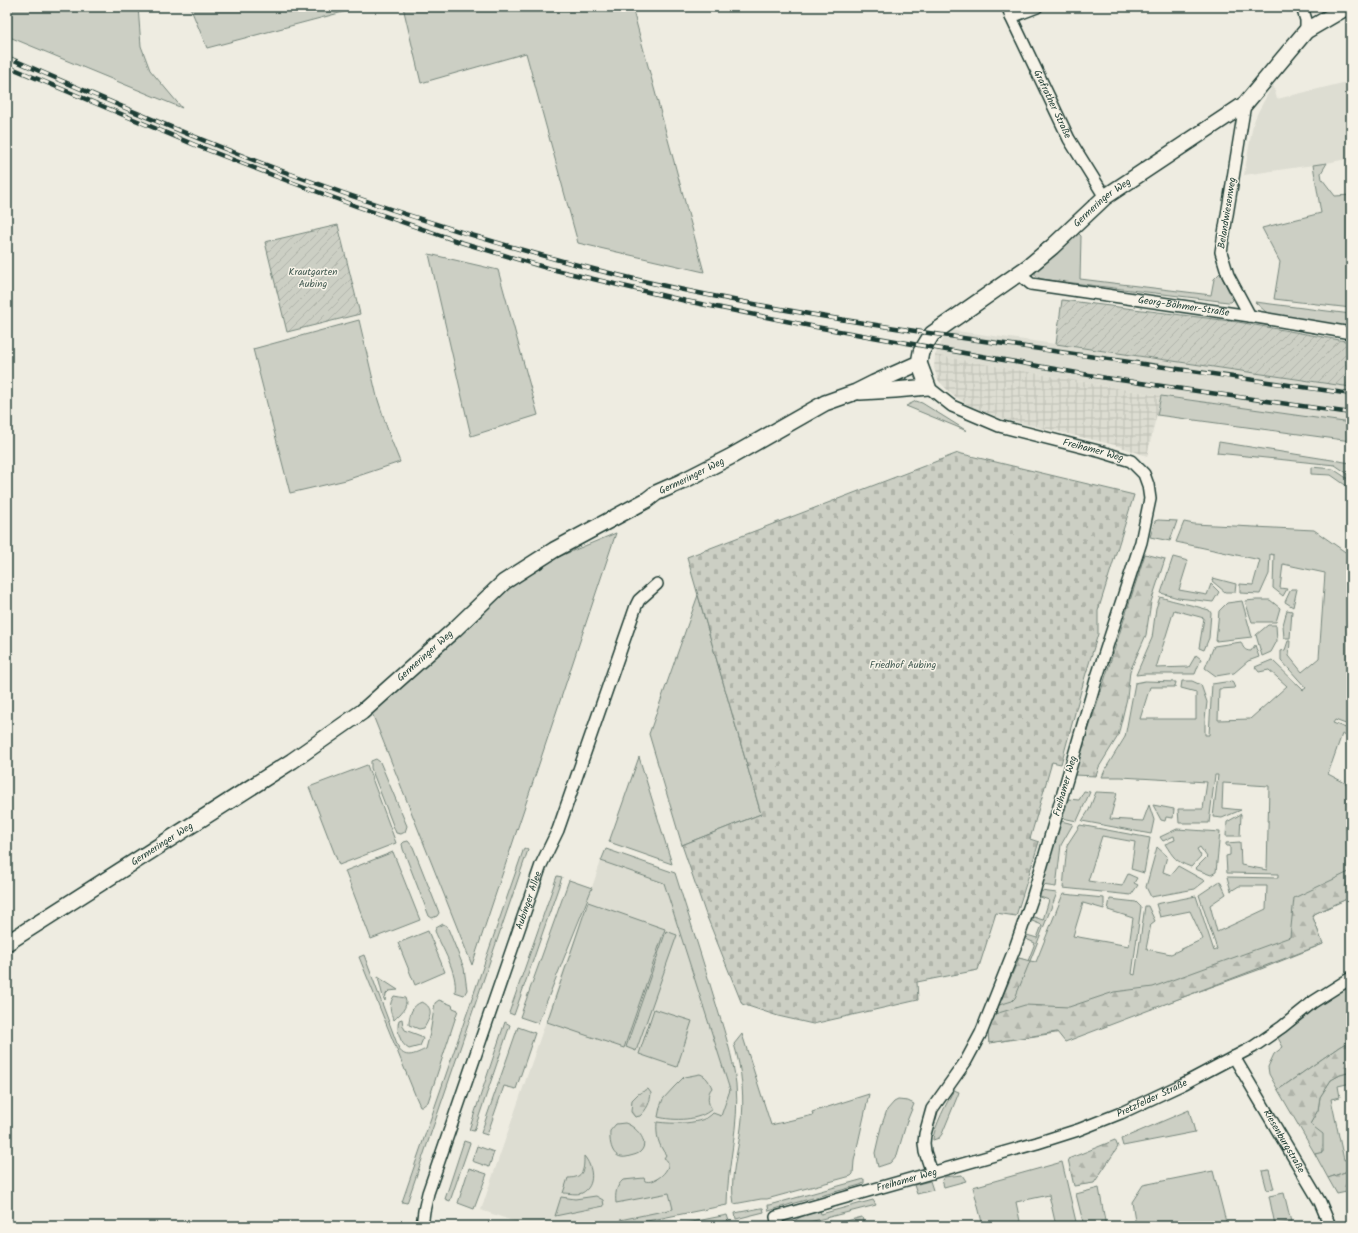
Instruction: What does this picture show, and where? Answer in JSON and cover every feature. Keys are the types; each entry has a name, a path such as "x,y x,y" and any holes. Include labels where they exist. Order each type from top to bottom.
{"street":[{"path":"1010,12 1037,7"},
{"path":"1302,7 1306,20 1306,31"},
{"name":"Germeringer Weg","path":"7,943 292,761 362,712 454,630 504,582 554,550 646,500 656,493 730,457 825,403 856,392 874,382 919,363 921,352 932,334 1019,274 1052,247 1105,197 1245,104 1306,31 1347,7"},
{"name":"Grafrather Straße","path":"1010,12 1069,139 1105,197"},
{"name":"Belandwiesenweg","path":"1245,104 1221,252 1228,275 1250,316"},
{"name":"Georg-Böhmer-Straße","path":"1019,274 1031,284 1250,316 1351,333"},
{"path":"919,363 928,387"},
{"name":"Germeringer Weg","path":"856,392 928,387"},
{"name":"Freihamer Weg","path":"778,1226 776,1217 932,1173 925,1152 924,1143 932,1109 966,1061 977,1041 1024,922 1096,680 1142,542 1150,499 1148,485 1144,474 1131,461 1102,452 999,426 952,406 928,387"},
{"name":"Aubinger Allee","path":"422,1226 428,1193 541,866 558,830 636,606 639,600 656,584"},
{"name":"Pretzfelder Straße","path":"932,1173 1037,1143 1085,1127 1143,1104 1234,1057 1269,1036 1325,993 1351,978"},
{"name":"Riesenburgstraße","path":"1234,1057 1320,1202 1330,1226"}],"shaded area":[{"path":"1351,81 1351,158 1244,175 1253,124 1273,84 1277,99"},
{"path":"948,330 1056,344 1351,387 1351,423 1161,396 935,355"},
{"path":"935,355 1161,396 1147,456 1115,445 1003,419 970,406 951,394 938,380 934,368"},
{"path":"601,861 664,883 730,1090 687,1213 622,1226 527,1226 481,1210"}],"green space":[{"path":"7,7 138,7 141,46 150,70 182,108 7,36"},
{"path":"190,7 362,7 207,48"},
{"path":"403,7 632,7 704,272 578,243 526,53 421,83"},
{"path":"1327,163 1321,173 1322,179 1335,196 1351,195 1351,308 1274,299 1280,262 1262,228 1321,213 1313,165"},
{"name":"Krautgarten Aubing","path":"338,225 360,314 287,332 265,242"},
{"path":"1077,232 1081,236 1080,279 1211,295 1214,279 1220,273 1233,300 1228,302 1041,279 1035,275 1035,270"},
{"path":"429,254 498,270 538,415 471,436"},
{"path":"1062,300 1238,322 1351,342 1351,387 1056,344"},
{"path":"1255,302 1351,314 1351,327 1267,313"},
{"path":"359,320 377,397 400,462 346,480 290,493 253,349"},
{"path":"1161,396 1351,423 1351,441 1157,415"},
{"path":"916,401 922,403 967,431 906,406"},
{"path":"1219,442 1351,463 1351,476 1335,465 1217,453"},
{"name":"Friedhof Aubing","path":"958,453 1134,495 1098,611 1098,634 1061,764 1052,762 1030,839 1039,842 1016,916 996,913 978,970 917,982 918,1000 813,1024 778,1016 742,1004 705,912 682,845 761,814 687,557"},
{"path":"1311,467 1333,469 1351,481 1351,489 1331,475 1311,474"},
{"path":"1155,521 1177,521 1170,541 1150,537"},
{"path":"1184,522 1194,524 1314,530 1351,556 1351,726 1335,720 1333,723 1351,730 1351,738 1342,734 1328,774 1351,786 1351,897 1312,915 1323,944 1261,969 1164,1004 1075,1030 989,1043 988,1032 1019,958 1028,961 1035,943 1026,939 1027,935 1037,938 1042,925 1032,921 1034,917 1043,920 1049,900 1040,897 1041,891 1057,893 1030,961 1036,962 1063,894 1104,898 1104,909 1083,903 1073,936 1129,946 1133,918 1108,910 1110,899 1136,902 1141,907 1132,974 1135,975 1145,906 1148,906 1155,921 1151,924 1146,949 1171,954 1203,939 1190,911 1160,917 1156,904 1196,896 1214,951 1217,949 1199,895 1220,881 1226,894 1210,905 1217,932 1266,909 1267,886 1239,886 1231,891 1227,877 1278,878 1278,874 1227,873 1226,856 1230,855 1230,846 1226,846 1226,843 1240,842 1241,865 1267,870 1269,786 1223,783 1222,808 1241,810 1222,818 1213,817 1218,775 1215,775 1209,823 1179,823 1178,809 1203,809 1207,782 1102,777 1125,737 1135,683 1145,681 1176,682 1175,687 1150,687 1140,719 1196,719 1196,692 1181,688 1182,681 1192,681 1201,685 1207,702 1205,735 1209,735 1212,684 1232,681 1235,688 1219,689 1218,720 1250,719 1287,686 1269,670 1259,672 1255,667 1272,660 1303,690 1306,688 1281,660 1281,651 1285,650 1288,641 1290,641 1289,656 1302,672 1319,658 1325,573 1283,564 1280,588 1287,589 1283,596 1273,588 1274,555 1270,554 1269,574 1260,594 1240,593 1240,584 1253,585 1260,560 1176,542"},
{"path":"616,533 472,965 372,713 523,576 558,557"},
{"path":"1145,554 1165,559 1151,602 1146,635 1130,671 1127,698 1118,736 1099,767 1096,776 1074,775"},
{"path":"1173,557 1188,561 1179,590 1207,595 1211,584 1219,592 1213,602 1178,598 1161,593"},
{"path":"1213,578 1236,584 1235,592 1225,592 1212,581"},
{"path":"1291,589 1297,589 1293,607 1285,602"},
{"path":"698,595 761,814 682,845 649,734"},
{"path":"1160,597 1209,610 1211,613 1209,638 1204,650 1199,648 1204,618 1174,610 1156,668 1189,667 1196,655 1201,659 1195,674 1136,675 1152,638 1156,608"},
{"path":"1270,600 1280,608 1276,622 1252,622 1245,601"},
{"path":"1242,601 1252,637 1216,641 1219,611 1227,603"},
{"path":"1287,610 1292,611 1290,638 1284,638 1283,625"},
{"path":"1268,625 1276,625 1277,641 1271,652 1262,656 1256,635"},
{"path":"1241,642 1244,648 1249,651 1251,651 1255,645 1259,657 1248,661 1234,673 1216,676 1205,668 1214,646"},
{"path":"639,757 672,864 609,842"},
{"path":"376,759 380,762 407,826 405,832 401,834 396,833 371,768 371,761"},
{"path":"367,765 396,843 339,865 309,787"},
{"path":"1084,791 1090,792 1077,821 1062,818 1068,799 1079,800"},
{"path":"1096,792 1117,793 1110,819 1143,821 1149,805 1154,820 1151,834 1082,821 1089,810"},
{"path":"1153,805 1174,809 1173,818 1166,817 1165,821 1161,820"},
{"path":"1241,814 1240,836 1226,836 1227,822"},
{"path":"1061,821 1073,824 1061,845 1056,887 1042,885"},
{"path":"1080,825 1150,838 1144,873 1131,869 1135,842 1102,836 1088,881 1122,886 1128,874 1137,878 1134,883 1138,885 1131,895 1063,888 1067,845"},
{"path":"1177,829 1220,832 1216,872 1211,875 1195,869 1207,857 1200,847 1197,849 1201,856 1191,867 1181,863 1173,856 1165,844 1175,840 1174,836 1163,841 1160,837"},
{"path":"408,841 413,847 439,913 437,916 432,918 429,916 403,849 402,844"},
{"path":"1157,847 1167,856 1163,872 1171,875 1178,866 1205,881 1195,889 1151,897 1146,887"},
{"path":"524,848 528,850 407,1203 402,1202"},
{"path":"606,849 675,873 728,1044 735,1074 737,1099 727,1205 622,1226 620,1220 673,1209 669,1193 616,1203 616,1190 623,1180 644,1178 645,1181 654,1180 664,1174 667,1169 667,1161 664,1158 666,1155 658,1139 657,1122 687,1123 702,1120 713,1113 721,1116 730,1090 664,883 601,861"},
{"path":"393,852 420,920 371,939 345,871"},
{"path":"1351,871 1351,897 1312,915 1323,944 1065,1042 1057,1032 989,1043 988,1032 995,1014 1025,1005 1069,1007 1114,992 1153,987 1290,937 1294,898"},
{"path":"557,876 562,877 514,1015 509,1013"},
{"path":"569,880 592,888 538,1023 520,1017"},
{"path":"588,902 665,929 624,1048 547,1022"},
{"path":"443,924 447,926 464,968 467,990 464,995 455,992 452,969 435,931 436,928"},
{"path":"428,931 445,972 415,985 398,943"},
{"path":"666,931 677,935 636,1051 626,1047"},
{"path":"364,955 399,1049 405,1054 412,1055 426,1049 435,1003 439,1000 452,1005 453,1008 458,1010 428,1102 423,1106 420,1106 416,1097 359,957"},
{"path":"1019,958 1030,961 1015,998 1012,1001 999,1005"},
{"path":"378,977 398,990 389,991 386,994 385,1001 383,997"},
{"path":"1351,985 1351,1040 1278,1090 1269,1074 1268,1067 1274,1054 1283,1047 1278,1038 1326,1000"},
{"path":"394,996 405,998 406,1004 394,1020 390,1008"},
{"path":"422,1002 429,1007 430,1014 424,1028 419,1029 409,1025 409,1021 413,1008"},
{"path":"654,1009 692,1021 677,1067 639,1054"},
{"path":"402,1019 405,1030 421,1036 423,1039 420,1046 409,1049 403,1044 398,1028 399,1020"},
{"path":"505,1022 510,1025 474,1131 469,1130"},
{"path":"518,1027 535,1033 516,1089 504,1086 487,1135 481,1133"},
{"path":"742,1034 771,1125 813,1115 812,1112 869,1094 854,1161 853,1174 851,1176 767,1199 734,1204 733,1176 741,1128 743,1096 741,1075 734,1044"},
{"path":"1351,1040 1351,1072 1340,1075 1331,1080 1320,1097 1318,1110 1310,1124 1323,1134 1323,1152 1315,1154 1278,1090"},
{"path":"1351,1072 1351,1083 1338,1086 1340,1097 1331,1099 1344,1160 1351,1158 1351,1170 1328,1178 1315,1154 1323,1151 1310,1124 1318,1110 1320,1097 1331,1080 1340,1075"},
{"path":"700,1074 707,1079 712,1088 708,1098 712,1109 707,1113 693,1118 671,1119 658,1117 663,1099 674,1087 684,1077"},
{"path":"648,1089 651,1093 648,1106 640,1116 635,1117 631,1112 632,1100 638,1094"},
{"path":"954,1090 959,1092 942,1134 939,1138 933,1140 938,1122"},
{"path":"898,1100 908,1101 914,1104 907,1121 897,1155 890,1163 878,1167 875,1153 881,1127 887,1110 894,1102"},
{"path":"1189,1110 1195,1132 1123,1146 1121,1139"},
{"path":"625,1123 633,1127 640,1134 644,1143 639,1153 620,1157 611,1147 610,1131 616,1124"},
{"path":"1115,1140 1118,1147 1094,1183 1074,1186 1068,1159"},
{"path":"464,1141 470,1143 450,1201 445,1199"},
{"path":"477,1146 494,1152 489,1167 472,1161"},
{"path":"584,1156 591,1170 592,1176 589,1186 582,1193 563,1193 568,1178 573,1178 582,1172"},
{"path":"1062,1162 1077,1226 1056,1226 1049,1195 1016,1202 1021,1226 983,1226 973,1187"},
{"path":"469,1168 487,1174 474,1209 458,1203"},
{"path":"1269,1170 1274,1189 1267,1190 1262,1171"},
{"path":"1351,1170 1351,1191 1337,1194 1328,1178"},
{"path":"1213,1171 1227,1226 1136,1226 1132,1202 1143,1185"},
{"path":"962,1175 966,1181 944,1187 942,1180 944,1177"},
{"path":"864,1179 864,1183 860,1185 769,1211 768,1205"},
{"path":"930,1181 933,1190 917,1194 914,1185"},
{"path":"1099,1188 1106,1226 1084,1226 1076,1194"},
{"path":"1284,1193 1291,1222 1275,1225 1269,1196"},
{"path":"596,1196 603,1200 604,1206 555,1216 561,1197 575,1199"},
{"path":"873,1200 876,1205 789,1226 807,1214 820,1211 821,1214"},
{"path":"763,1208 764,1212 736,1219 735,1213"},
{"path":"727,1215 729,1221 704,1226 672,1226"},
{"path":"862,1217 864,1225 827,1226"}],"railway":[{"path":"7,57 180,131 250,159 404,214 565,262 706,295 808,314 1139,364 1351,394"},
{"path":"7,66 195,145 280,178 457,241 547,268 686,301 816,327 1106,378 1351,413"}]}
